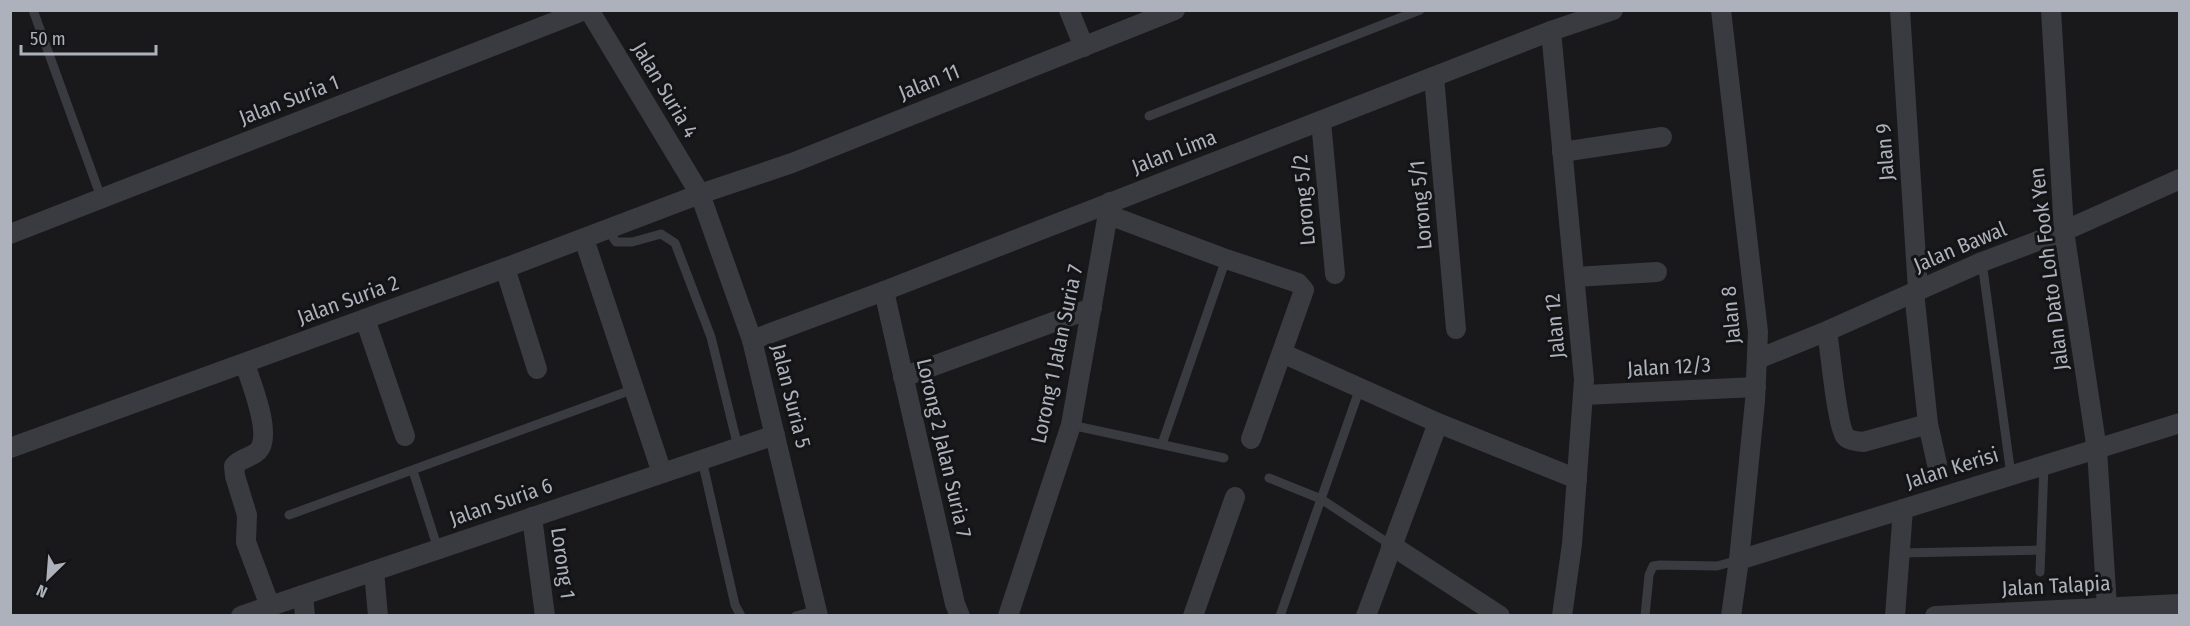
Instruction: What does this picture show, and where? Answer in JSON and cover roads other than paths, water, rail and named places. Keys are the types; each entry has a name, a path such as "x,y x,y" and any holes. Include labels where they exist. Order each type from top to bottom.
{"street":[{"name":"Jalan Suria 1","path":"10,234 587,10"},
{"name":"Jalan Suria 4","path":"587,10 700,194"},
{"path":"1069,10 1084,47"},
{"name":"Jalan Lima","path":"752,340 1109,208 1320,121 1613,10"},
{"name":"Jalan 8","path":"1721,10 1758,332 1756,387 1739,560 1731,615"},
{"name":"Jalan 9","path":"1900,10 1916,291 1928,424 1937,464"},
{"name":"Jalan Dato Loh Fook Yen","path":"2051,10 2064,231 2097,450 2107,608"},
{"name":"Jalan 11","path":"700,194 792,163 1168,12"},
{"name":"Jalan 12","path":"1551,32 1584,395 1572,544 1562,615"},
{"name":"Lorong 5/1","path":"1434,77 1456,329"},
{"name":"Lorong 5/2","path":"1320,121 1335,274"},
{"path":"1562,152 1662,137"},
{"name":"Jalan Bawal","path":"1758,359 1827,332 1982,262 2064,231 2180,179"},
{"name":"Jalan Suria 2","path":"10,448 245,364 700,194"},
{"name":"Jalan Suria 5","path":"700,194 752,340 818,613"},
{"path":"1109,208 1226,259 1298,283 1304,290 1251,439"},
{"name":"Lorong 1 Jalan Suria 7","path":"1008,615 1071,425 1109,208"},
{"path":"584,239 662,473"},
{"path":"505,268 537,369"},
{"path":"1575,277 1657,272"},
{"name":"Lorong 2 Jalan Suria 7","path":"884,291 955,604 960,615"},
{"path":"903,378 1092,308"},
{"path":"365,319 405,436"},
{"path":"1827,332 1840,421 1846,436 1853,441 1863,442 1928,424"},
{"path":"1282,353 1438,423 1577,479"},
{"path":"245,364 264,428 264,440 257,451 238,461 234,466 235,476 247,515 246,542 270,606"},
{"name":"Jalan 12/3","path":"1584,395 1756,387"},
{"path":"1366,615 1438,423"},
{"name":"Jalan Kerisi","path":"1739,560 2180,423"},
{"name":"Jalan Suria 6","path":"241,615 775,435"},
{"path":"1193,615 1235,497"},
{"path":"1894,615 1903,509"},
{"name":"Lorong 1","path":"532,517 545,615"},
{"path":"1391,545 1500,615"},
{"path":"374,571 378,615"},
{"path":"303,595 304,615"},
{"name":"Jalan Talapia","path":"1935,615 2180,604"}],"lane":[{"path":"33,10 102,200"},
{"path":"1149,116 1420,10"},
{"path":"608,230 616,242 633,242 661,234 675,243 711,337 738,447"},
{"path":"1162,444 1226,259"},
{"path":"1982,262 2012,475"},
{"path":"1280,615 1360,388"},
{"path":"289,515 634,389"},
{"path":"1071,425 1224,458"},
{"path":"702,460 735,605 741,615"},
{"path":"2040,572 2044,465"},
{"path":"413,471 438,549"},
{"path":"1269,478 1321,499 1391,545"},
{"path":"1900,553 2041,550"},
{"path":"1645,615 1649,575 1653,566 1660,564 1717,566 1739,560"},
{"path":"796,615 818,613"}]}
